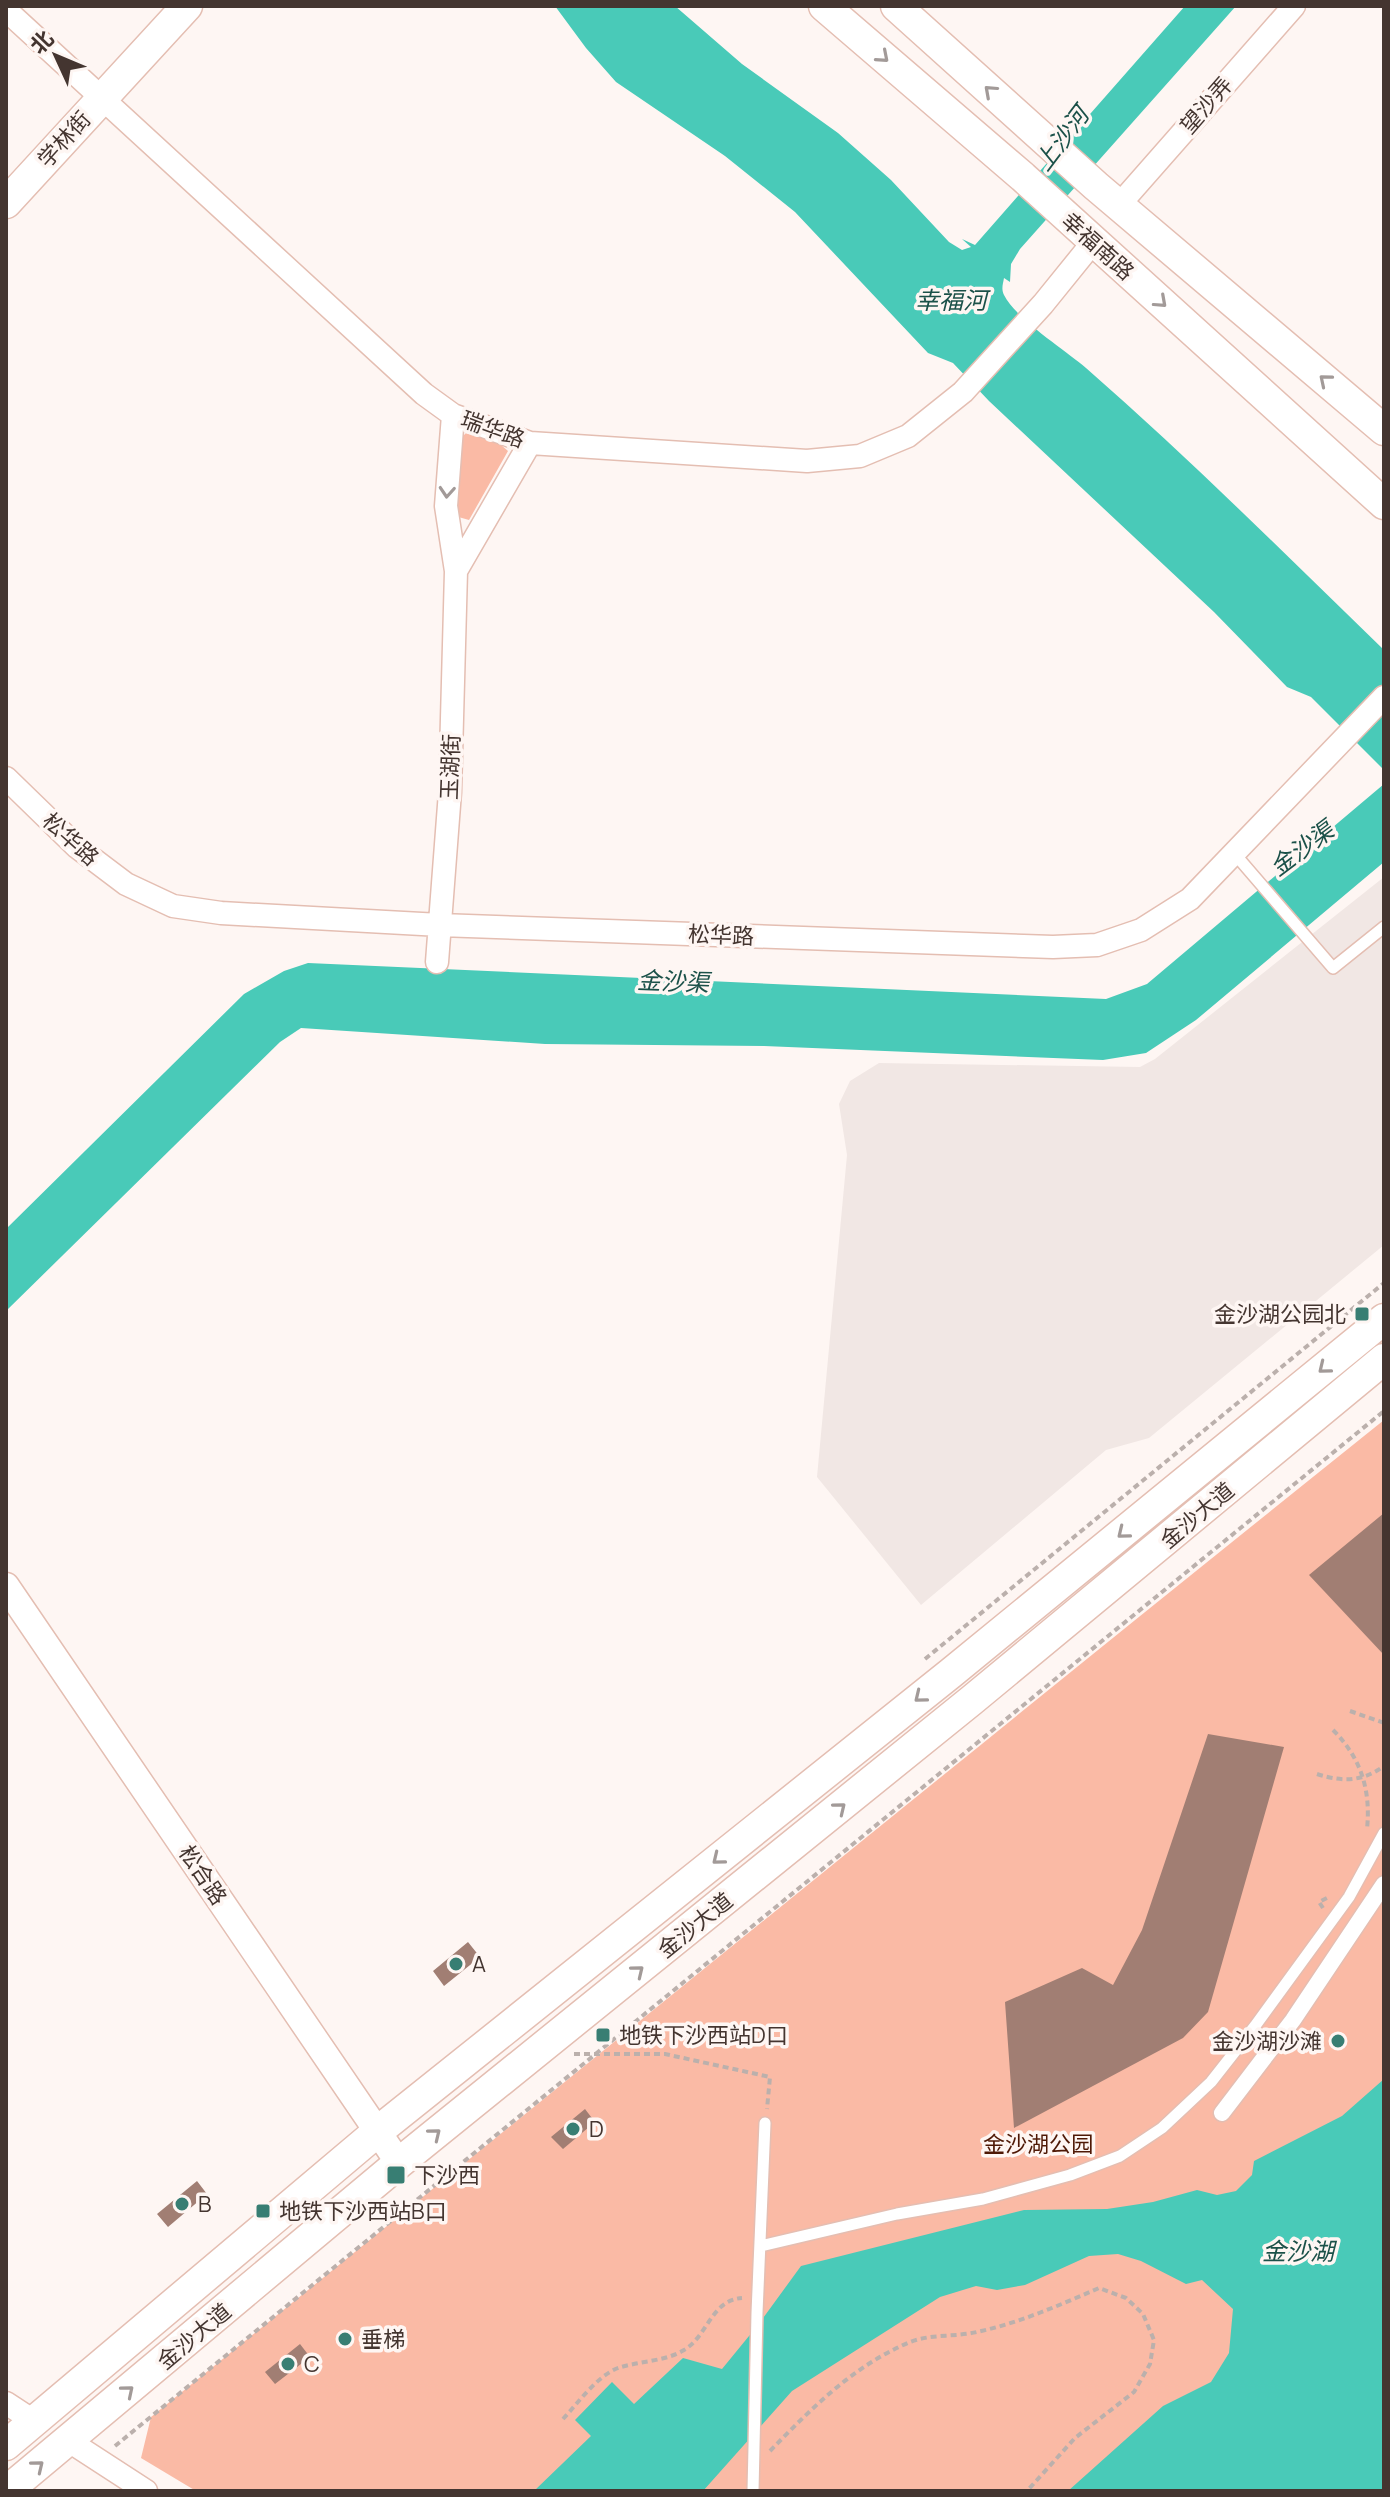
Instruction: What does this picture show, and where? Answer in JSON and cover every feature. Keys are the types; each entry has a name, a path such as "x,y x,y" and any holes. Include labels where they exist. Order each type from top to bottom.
{"main road":[{"name":"学林街","path":"6,203 187,6"},
{"name":"幸福南路","path":"824,6 1023,177 1384,504"},
{"name":"幸福南路","path":"896,6 1107,196 1384,430"},
{"name":"金沙大道","path":"6,2445 377,2132 951,1673 1384,1319"},
{"name":"金沙大道","path":"7,2491 399,2163 985,1690 1384,1359"}],"street":[{"name":"望沙弄","path":"1107,196 1294,6"},
{"name":"瑞华路","path":"6,10 424,394 453,415 530,443 807,461 860,456 908,436 963,392 1043,304 1094,241"},
{"name":"玉湖街","path":"437,962 450,792 456,571 446,506 453,415"},
{"name":"玉湖街","path":"456,571 530,443"},
{"name":"幸福南路","path":"1333,457 1384,516"},
{"name":"松华路","path":"6,778 77,847 126,884 173,906 221,913 440,925 1053,947 1097,945 1141,930 1190,899 1384,697"},
{"name":"松合路","path":"6,1586 399,2163"},
{"path":"1222,2113 1293,2020 1384,1884"},
{"path":"6,2403 35,2422"},
{"path":"69,2441 146,2491"}],"lane":[{"path":"1234,853 1333,968 1384,927"},
{"path":"761,2246 897,2214 983,2199 1070,2175 1120,2156 1162,2128 1211,2082 1349,1897 1384,1833"},
{"path":"753,2491 765,2123"}],"path":[{"path":"98,2461 1384,1411"},
{"path":"1350,1711 1384,1723"},
{"path":"1333,1730 1359,1763 1369,1812 1366,1837"},
{"path":"1317,1774 1346,1781 1363,1778 1384,1766"},
{"path":"1331,1896 1319,1902 1332,1920"},
{"path":"538,2051 594,2055 665,2054 770,2077 765,2123"},
{"path":"754,2466 825,2395 868,2364 913,2341 978,2332 1049,2309 1099,2288 1126,2298 1143,2314 1154,2340 1150,2364 1134,2392 1075,2438 1027,2491"},
{"path":"563,2419 616,2369 684,2350 699,2338 721,2306 731,2299 757,2297"}],"shaded area":[{"path":"1384,877 1384,1245 1149,1438 1106,1450 921,1605 817,1477 847,1155 839,1104 850,1081 879,1063 1140,1067 1155,1059"}],"green space":[{"path":"467,432 493,438 508,451 469,520 455,516 460,439"},
{"name":"金沙湖公园","path":"1384,1420 1384,2491 196,2491 141,2458 151,2417"}],"water":[{"name":"幸福河","path":"555,6 675,6 742,64 838,133 891,180 949,242 962,250 971,247 962,239 975,245 1185,6 1236,6 1020,249 1011,264 1010,282 1004,278 1003,291 1019,314 1086,368 1162,437 1384,650 1384,770 1311,697 1287,687 1214,612 989,401 953,363 928,353 795,212 725,156 616,82"},
{"name":"金沙渠","path":"1384,784 1384,862 1196,1020 1146,1053 1103,1060 764,1046 545,1044 301,1028 280,1042 6,1311 6,1229 244,994 284,971 308,963 1106,999 1147,984"},
{"name":"金沙湖","path":"1384,2079 1384,2491 1068,2491 1163,2406 1211,2382 1229,2353 1233,2309 1202,2280 1186,2284 1141,2261 1118,2254 1089,2256 1025,2285 997,2290 976,2286 940,2297 792,2391 703,2491 534,2491 591,2436 575,2420 612,2382 634,2404 683,2358 722,2369 801,2266 1024,2210 1107,2209 1153,2202 1197,2190 1217,2195 1236,2191 1252,2175 1254,2161 1342,2116"}],"building":[{"path":"1384,1513 1384,1655 1309,1575"},
{"path":"1208,1734 1284,1747 1208,2012 1183,2038 1014,2128 1005,2002 1082,1968 1113,1985 1142,1930"},
{"name":"A","path":"468,1942 480,1957 444,1986 433,1971"},
{"name":"D","path":"585,2109 595,2122 563,2149 551,2137"},
{"name":"B","path":"197,2181 207,2194 168,2227 157,2214"},
{"name":"C","path":"300,2344 310,2357 275,2384 265,2372"}],"place":[{"name":"金沙湖公园北","path":"1362,1314"},
{"name":"A","path":"456,1964"},
{"name":"地铁下沙西站D口","path":"603,2035"},
{"name":"金沙湖沙滩","path":"1338,2041"},
{"name":"D","path":"573,2129"},
{"name":"下沙西","path":"396,2175"},
{"name":"B","path":"182,2204"},
{"name":"地铁下沙西站B口","path":"263,2211"},
{"name":"垂梯","path":"345,2339"},
{"name":"C","path":"288,2364"}],"water label":[{"name":"上沙河","path":"1062,139"}]}
